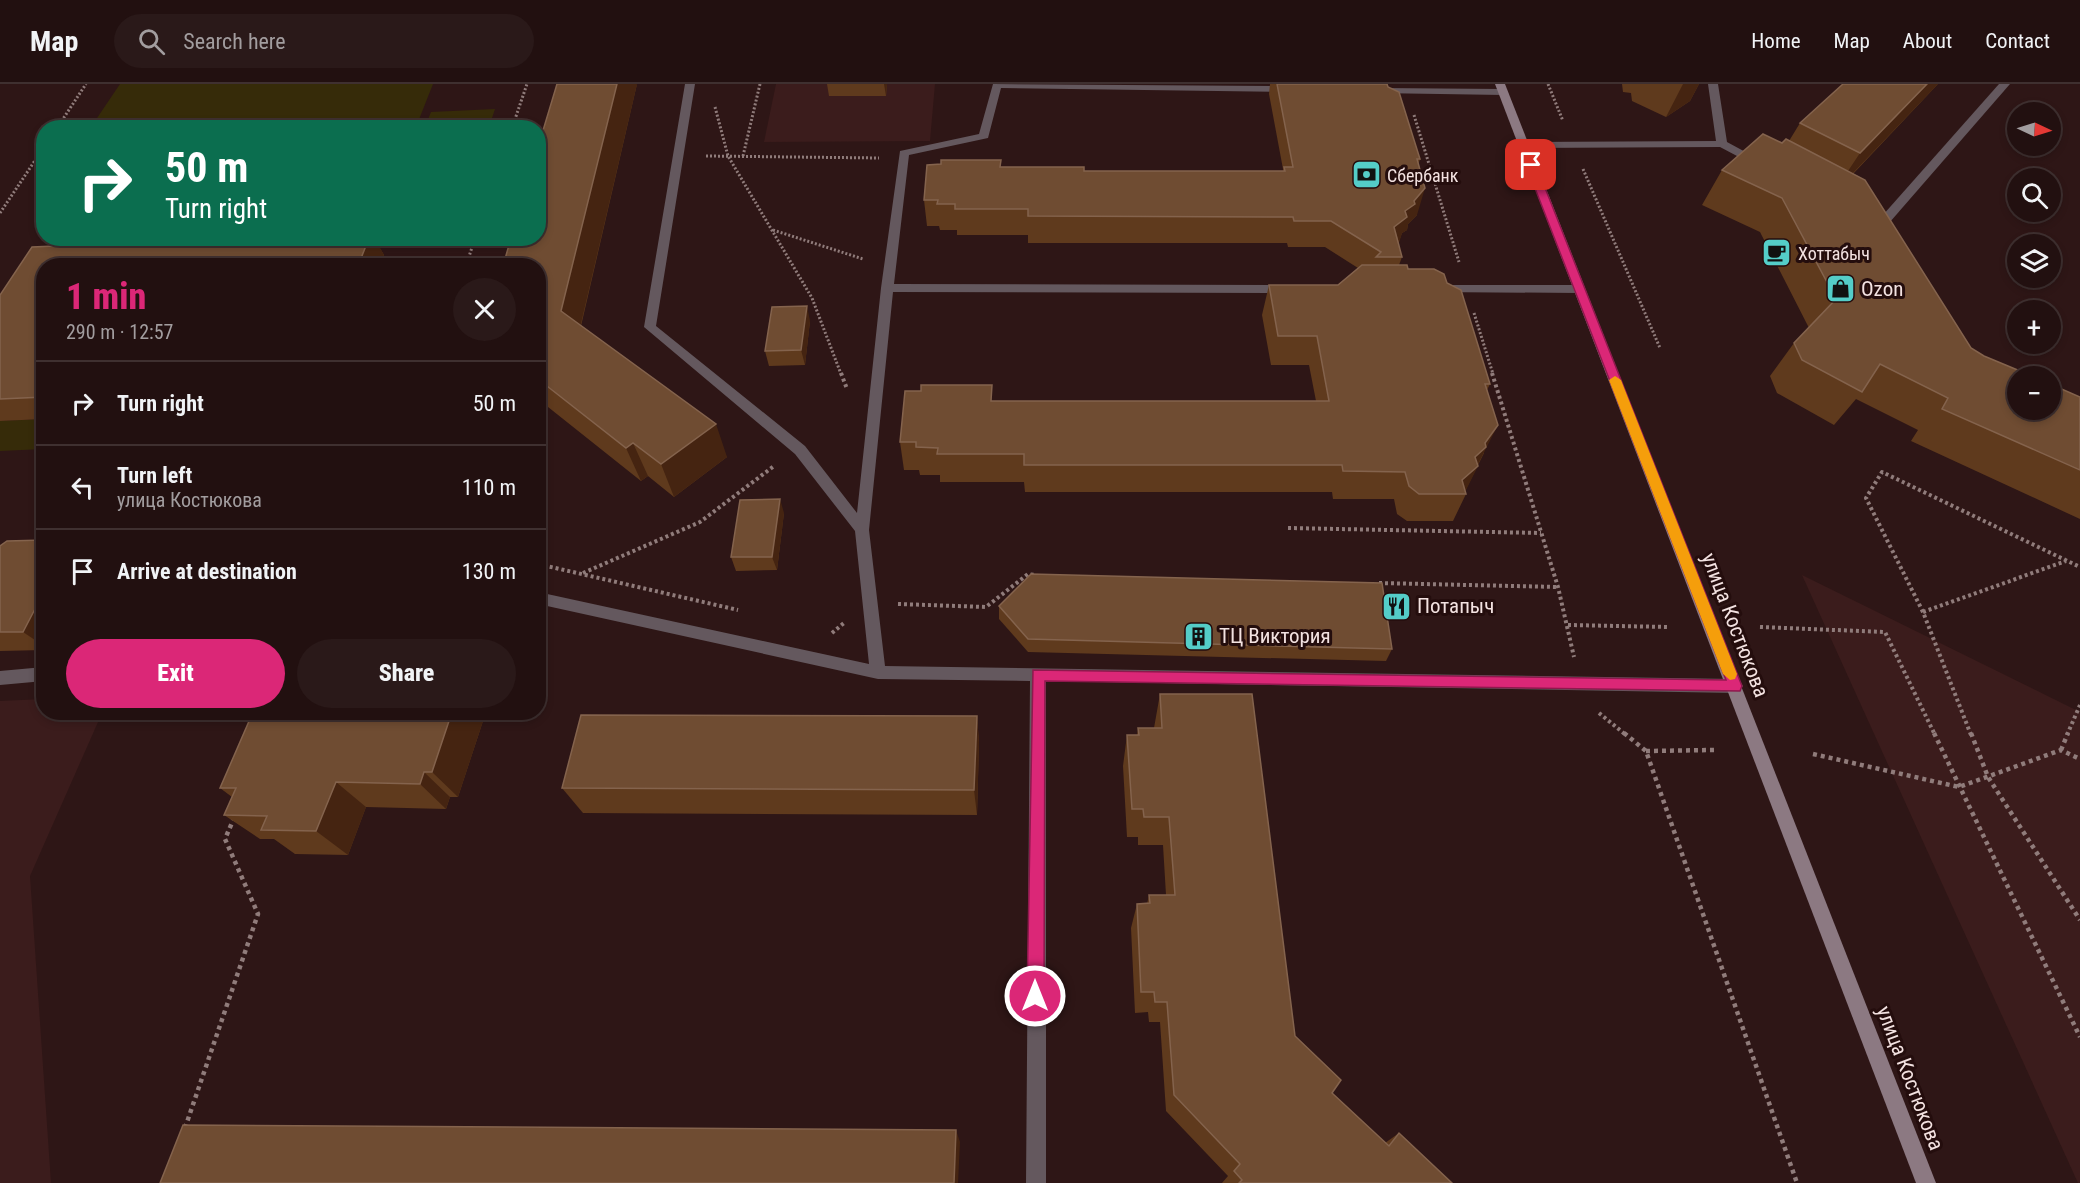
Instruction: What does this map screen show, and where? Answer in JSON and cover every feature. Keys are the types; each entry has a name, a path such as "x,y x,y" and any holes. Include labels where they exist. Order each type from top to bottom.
{"main road":[{"name":"улица Костюкова","path":"1501,88 1926,1183"}],"lane":[{"path":"690,84 650,327 800,450 862,530"},
{"path":"1713,84 1722,144"},
{"path":"1878,228 2005,84"},
{"path":"878,672 862,530 887,288 904,153 984,136 997,85 1301,90"},
{"path":"1371,91 1501,88"},
{"path":"1523,145 1722,144 1775,171"},
{"path":"887,288 1301,289"},
{"path":"1419,289 1579,289"},
{"path":"546,600 878,672 1735,686"},
{"path":"0,678 36,675"},
{"path":"1036,1183 1038,675"}],"path":[{"path":"62,120 86,84"},
{"path":"515,120 527,84"},
{"path":"743,156 760,84"},
{"path":"1548,84 1660,348"},
{"path":"1406,91 1558,587 1579,684"},
{"path":"714,105 728,156 812,298 854,409 872,441"},
{"path":"678,156 904,158"},
{"path":"0,213 36,159"},
{"path":"772,230 848,253 889,271"},
{"path":"582,573 700,522 777,463 800,450"},
{"path":"2080,567 1882,472 1866,498 1923,612 1988,777 2080,920"},
{"path":"1288,528 1541,533"},
{"path":"1923,612 2066,561"},
{"path":"546,566 744,612"},
{"path":"869,603 986,607 1028,574 1040,575"},
{"path":"1369,583 1558,587"},
{"path":"1568,625 1668,627"},
{"path":"1760,627 1885,632 2080,1037"},
{"path":"821,630 874,639"},
{"path":"2061,750 2080,705"},
{"path":"1594,710 1646,751 1797,1183"},
{"path":"1646,751 1714,750"},
{"path":"1813,754 1959,787 2061,750 2080,759"},
{"path":"181,1138 258,914 225,839 238,807"}],"shaded area":[{"path":"120,84 433,84 419,120 96,120"},
{"path":"776,84 935,84 930,141 764,142"},
{"path":"495,109 491,120 428,120 431,112"},
{"path":"36,419 36,449 0,451 0,421"},
{"path":"1802,575 2080,712 2080,1183 2078,1183"},
{"path":"36,699 36,720 99,720 30,876 51,1183 0,1183 0,701"}],"building":[{"path":"557,84 617,84 561,311 716,424 661,464 633,443 626,448 546,385 546,258 505,258 509,246 546,246 546,120"},
{"path":"1277,84 1387,84 1388,87 1399,92 1420,159 1417,159 1425,188 1414,201 1415,204 1405,211 1407,217 1394,227 1402,257 1376,257 1381,252 1331,221 1294,221 1293,217 1028,216 1028,209 955,209 955,204 937,204 938,200 924,200 927,165 941,164 941,160 1001,160 1000,167 1084,167 1084,171 1285,171 1284,167 1293,167"},
{"path":"1843,84 1927,84 1860,153 1800,123"},
{"path":"1763,134 1782,143 1786,139 1865,180 1971,348 2008,366 2007,420 2061,420 2061,389 2080,397 2080,470 1942,409 1948,398 1880,364 1862,392 1802,360 1794,343 1836,299 1782,198 1722,170"},
{"path":"366,246 361,258 36,258 36,397 0,399 0,295 32,247"},
{"path":"1362,265 1407,265 1408,269 1434,269 1444,274 1447,283 1461,290 1490,384 1485,384 1498,425 1485,443 1486,447 1475,457 1478,466 1462,480 1466,494 1419,494 1409,486 1405,472 1343,471 1342,465 1024,465 1024,454 937,454 938,448 916,447 916,442 900,442 905,391 921,391 921,385 992,385 991,401 1329,401 1317,336 1278,336 1269,285 1338,285"},
{"path":"807,306 801,350 765,351 772,307"},
{"path":"780,499 772,557 731,557 740,500"},
{"path":"36,540 36,609 23,632 0,632 0,546 7,541"},
{"name":"ТЦ Виктория","path":"1031,574 1382,583 1392,649 1028,639 999,606"},
{"path":"1160,694 1252,694 1295,1036 1341,1080 1332,1093 1389,1146 1399,1133 1452,1183 1239,1183 1242,1180 1234,1171 1240,1164 1174,1095 1167,1002 1155,1002 1154,992 1141,992 1137,904 1150,903 1149,895 1175,895 1169,817 1144,817 1143,809 1132,809 1127,735 1139,735 1138,728 1162,728"},
{"path":"581,715 977,716 974,790 562,788"},
{"path":"250,720 449,720 432,772 424,772 420,784 336,782 316,831 261,830 267,816 224,815 236,788 220,788"},
{"path":"183,1125 956,1130 954,1183 160,1183"}],"slow traffic":[{"path":"1615,380 1730,674"}],"place":[{"name":"Сбербанк","path":"1366,175"},
{"name":"Хоттабыч","path":"1777,253"},
{"name":"Ozon","path":"1840,289"},
{"name":"Потапыч","path":"1396,606"},
{"name":"ТЦ Виктория","path":"1198,636"}],"route":[{"path":"1035,996 1038,675 1735,686 1531,165"}]}
